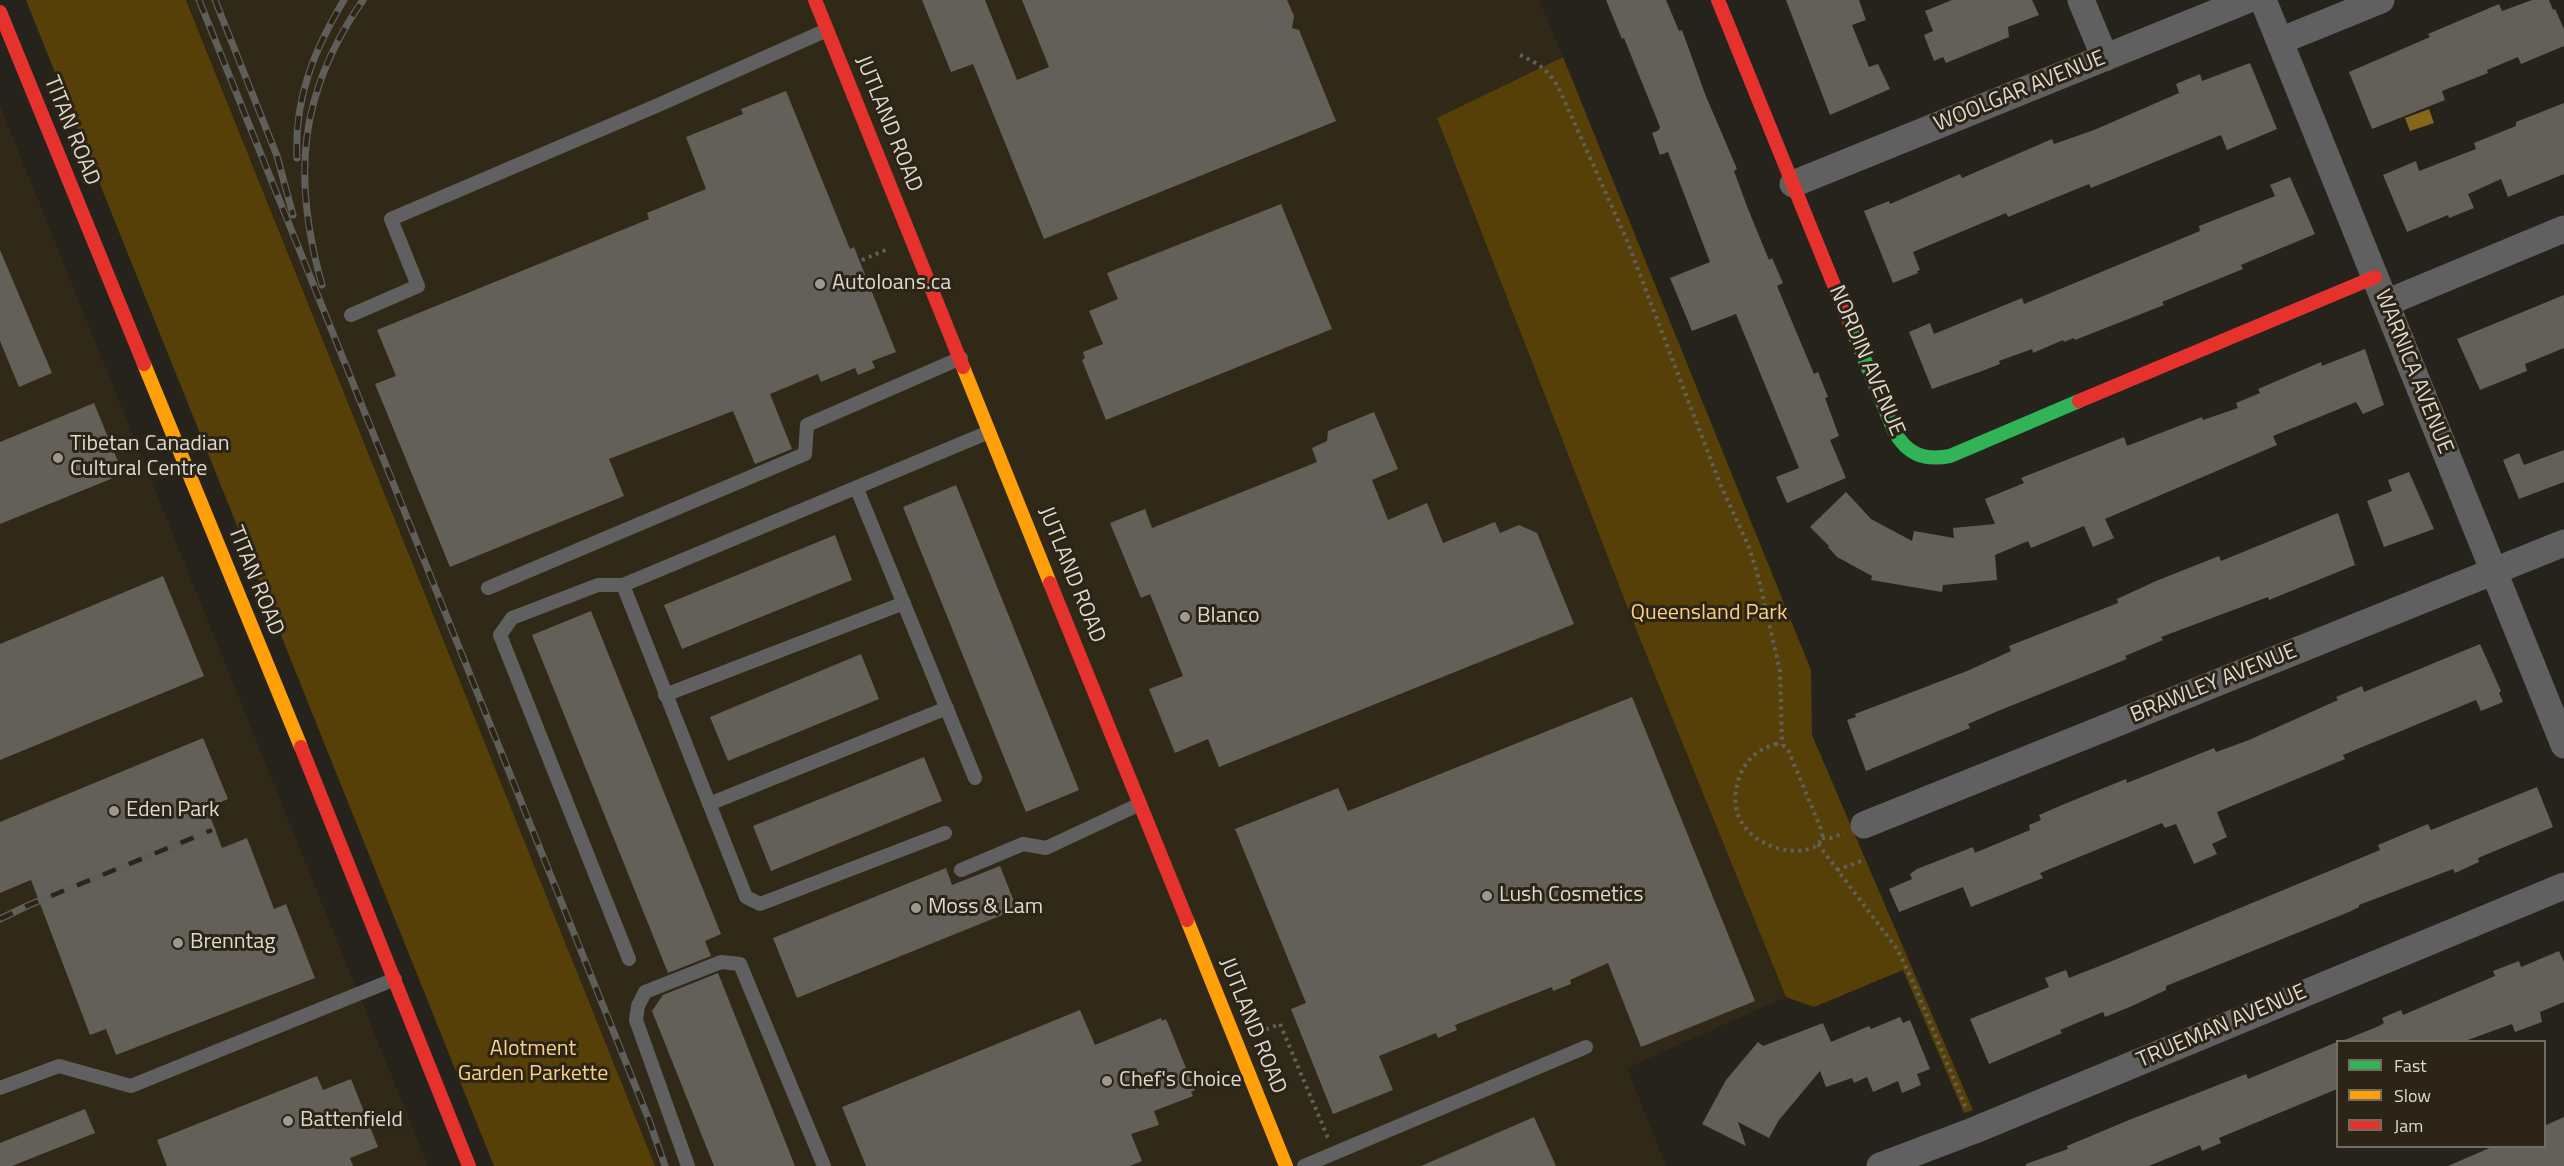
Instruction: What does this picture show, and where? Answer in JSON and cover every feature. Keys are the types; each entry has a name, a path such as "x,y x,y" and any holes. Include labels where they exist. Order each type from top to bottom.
{"street":[{"name":"JUTLAND ROAD","path":"815,0 1286,1166"},
{"name":"NORDIN AVENUE","path":"1718,0 1898,441 1909,453 1933,459 1953,457 1972,446 2375,277"},
{"path":"2081,0 2104,58"},
{"name":"WOOLGAR AVENUE","path":"1793,184 2247,0"},
{"name":"WARNICA AVENUE","path":"2263,0 2564,745"},
{"path":"2280,41 2381,0"},
{"name":"TITAN ROAD","path":"0,12 395,979 469,1166"},
{"path":"2386,303 2564,229"},
{"name":"BRAWLEY AVENUE","path":"1864,825 2564,543"},
{"name":"TRUEMAN AVENUE","path":"1880,1166 1975,1130 2564,886"}],"lane":[{"path":"351,315 418,286 391,219 827,30"},
{"path":"488,588 805,454 807,425 961,358"},
{"path":"629,959 500,635 512,618 598,585 623,585 989,432"},
{"path":"857,489 975,778"},
{"path":"623,585 746,897 760,904 945,832"},
{"path":"665,695 904,603"},
{"path":"709,804 947,708"},
{"path":"961,870 1023,844 1046,848 1140,804"},
{"path":"688,1166 636,1020 638,1006 645,992 721,962 740,964 824,1166"},
{"path":"0,1088 59,1066 131,1086 395,979"},
{"path":"1304,1166 1586,1047"}],"path":[{"path":"1520,55 1540,64 1561,93 1626,238 1716,473 1749,547 1780,671 1782,745"},
{"path":"1782,745 1788,750 1823,836 1818,844 1797,851 1777,850 1754,837 1739,813 1736,792 1738,781 1747,762 1765,747 1782,745"},
{"path":"1818,844 1902,960 1975,1130"},
{"path":"1837,870 1864,860"},
{"path":"1236,1041 1280,1024 1334,1153"}],"shaded area":[{"path":"187,0 1539,0 1563,57 1437,119 1634,624 1786,997 1627,1068 1666,1166 655,1166"},
{"path":"0,105 13,138 428,1166 0,1166"},
{"path":"2429,109 2434,123 2410,131 2405,118"}],"green space":[{"name":"Alotment Garden Parkette","path":"26,0 186,0 655,1166 494,1166"},
{"name":"Queensland Park","path":"1563,57 1811,670 1812,735 1973,1110 1964,1113 1903,970 1814,1007 1786,997 1634,624 1437,118"}],"building":[{"path":"922,0 985,0 1017,80 1049,67 1022,0 1287,0 1294,16 1292,28 1299,30 1336,121 1044,239 973,64 951,72"},
{"path":"1606,0 1666,0 1679,31 1682,30 1705,94 1737,169 1734,171 1748,209 1769,260 1772,258 1783,283 1777,286 1814,374 1818,372 1828,397 1825,398 1839,436 1830,440 1846,478 1787,503 1776,477 1799,468 1736,314 1692,331 1670,278 1710,262 1668,152 1660,155 1652,133 1660,127"},
{"path":"1786,0 1859,0 1866,20 1852,25 1869,67 1878,64 1890,89 1830,115"},
{"path":"1952,0 2032,0 2039,15 2008,27 2009,37 1946,63 1943,57 1934,61 1924,35 1933,31 1925,11"},
{"path":"2532,0 2549,0 2564,29 2564,46 2521,64 2518,57 2487,70 2488,73 2442,91 2445,100 2372,129 2349,72 2430,37 2428,34 2499,4 2502,11"},
{"path":"2250,63 2277,129 2227,150 2221,135 2091,188 2089,184 2008,217 2006,213 1913,252 1920,270 1917,271 1918,273 1893,283 1864,211 1889,201 1890,204 1960,174 1962,178 2052,139 2054,144 2094,130 2179,93 2176,84 2200,74 2202,81"},
{"path":"786,91 850,249 854,247 896,352 872,361 875,368 858,375 855,368 821,382 818,374 770,394 792,449 755,464 733,411 609,459 624,496 450,567 375,384 396,376 377,330 649,219 647,213 706,189 686,137 743,114 741,109"},
{"path":"2564,103 2564,174 2508,197 2501,179 2468,194 2474,208 2449,218 2448,215 2407,232 2383,175 2416,161 2419,171 2476,149 2474,143 2516,126 2516,122"},
{"path":"2290,177 2315,234 2241,265 2243,269 2162,302 2164,305 2075,340 2074,338 2064,342 2063,340 2033,353 2032,349 1999,361 2000,364 1932,389 1909,332 1930,323 1934,334 2022,298 2024,304 2200,231 2199,226 2275,196 2270,185"},
{"path":"1281,204 1332,329 1106,420 1082,360 1085,358 1083,352 1103,344 1089,311 1118,299 1107,273"},
{"path":"0,250 52,373 19,387 0,341"},
{"path":"2564,295 2564,348 2525,364 2527,371 2480,390 2457,339"},
{"path":"2365,349 2384,405 2363,414 2356,402 2273,436 2277,445 2105,519 2114,538 2093,547 2084,526 2031,548 2028,541 1995,555 1997,580 1943,585 1942,592 1871,580 1872,576 1837,557 1810,527 1846,492 1871,519 1912,541 1914,531 1954,538 1953,528 1995,524 1985,499 2024,483 2021,478 2124,437 2127,446 2202,417 2203,420 2238,408 2236,403 2260,393 2258,389 2321,362 2322,366"},
{"name":"Tibetan Canadian Cultural Centre","path":"94,403 123,474 0,524 0,442"},
{"path":"1374,412 1398,469 1372,480 1388,520 1427,503 1443,543 1495,522 1500,533 1519,525 1537,533 1574,624 1219,767 1208,739 1175,753 1149,689 1183,676 1150,594 1141,598 1110,523 1145,509 1152,528 1317,462 1312,448 1327,441 1328,431"},
{"path":"2564,450 2564,482 2519,499 2503,460 2519,453 2524,465"},
{"path":"2409,472 2434,529 2384,547 2367,501 2392,491 2388,480"},
{"path":"956,485 1079,790 1026,812 903,507"},
{"path":"2338,513 2355,565 2269,600 2268,597 2161,637 2163,640 2125,656 2127,659 1998,711 1968,724 1970,728 1866,771 1847,720 1856,717 1855,714 1967,671 2011,651 2009,646 2118,603 2117,599 2156,581 2219,556 2221,561"},
{"path":"835,535 852,580 682,649 664,605"},
{"path":"163,576 204,676 0,760 0,644"},
{"path":"591,611 721,934 705,941 711,956 668,973 532,635"},
{"path":"2480,644 2501,691 2499,693 2503,702 2481,711 2476,700 2343,755 2345,759 2217,812 2227,837 2212,844 2217,854 2194,864 2176,824 2165,828 2162,823 2040,873 2043,878 1971,907 1963,887 1899,912 1889,889 1912,879 1910,874 1917,869 1973,847 1975,853 2030,830 2029,825 2041,820 2039,815 2062,805 2126,779 2127,783 2214,748 2216,752 2249,740 2338,700 2336,697 2362,686 2364,692"},
{"path":"861,654 879,699 728,761 710,717"},
{"name":"Lush Cosmetics","path":"1632,697 1755,1001 1641,1047 1608,963 1570,980 1571,984 1553,991 1552,987 1455,1025 1457,1030 1438,1038 1436,1033 1379,1056 1393,1090 1333,1114 1291,1009 1306,1003 1235,829 1338,788 1348,811"},
{"name":"Brenntag","path":"203,738 228,799 207,808 222,848 247,838 274,909 286,904 315,978 116,1055 106,1029 90,1035 31,880 0,893 0,822"},
{"path":"924,757 942,801 771,871 753,826"},
{"path":"2537,787 2553,827 2478,858 2479,862 2455,873 2453,869 2359,905 2349,912 2166,986 2166,990 2132,1006 2105,1017 2103,1012 2060,1030 2062,1033 1989,1064 1970,1019 2049,987 2045,978 2066,970 2069,978 2380,850 2378,845 2428,824 2431,830"},
{"path":"1000,866 1017,909 797,998 773,938 946,868 952,885"},
{"path":"2559,951 2564,962 2564,1002 2540,1012 2542,1022 2515,1032 2512,1024 2468,1040 2344,1040 2379,1026 2384,1023 2382,1018 2401,1010 2403,1015 2495,976 2493,971 2519,961 2521,967"},
{"path":"718,973 795,1166 714,1166 652,1011 663,995"},
{"path":"1080,1010 1095,1045 1161,1018 1162,1021 1166,1019 1195,1090 1191,1092 1193,1096 1154,1111 1159,1125 1131,1134 1142,1161 1130,1166 866,1166 842,1107"},
{"path":"1900,1017 1903,1023 1910,1020 1930,1069 1917,1074 1921,1085 1902,1093 1898,1081 1873,1092 1867,1077 1854,1083 1852,1078 1826,1087 1820,1071 1779,1120 1769,1138 1738,1122 1746,1146 1702,1124 1726,1080 1758,1042 1763,1046 1823,1023 1831,1042 1869,1026 1871,1029"},
{"path":"2336,1042 2336,1089 2219,1138 2221,1143 2202,1151 2200,1145 2149,1166 2026,1166 2026,1164 2068,1149 2067,1146 2129,1120 2246,1074 2248,1079"},
{"name":"Battenfield","path":"317,1076 323,1090 351,1079 378,1147 350,1158 353,1166 167,1166 157,1140"},
{"path":"85,1109 95,1133 12,1166 0,1166 0,1143"},
{"path":"1534,1117 1556,1166 1421,1166"},
{"path":"2564,1117 2564,1166 2448,1166 2489,1148 2546,1148 2546,1125"}],"railway":[{"path":"199,0 649,1120 665,1166"},
{"path":"215,0 277,156 293,215"},
{"path":"297,158 299,115 308,76 315,56 344,0"},
{"path":"322,285 312,246 307,208 305,172 307,137 314,103 325,69 341,35 363,0"},
{"path":"0,919 212,830"}],"traffic: fast":[{"path":"1849,322 1894,431 1904,445 1917,454 1932,457 1950,456 2079,401"}],"traffic: slow":[{"path":"144,364 301,747"},
{"path":"963,367 1050,583"},
{"path":"1187,920 1286,1166"}],"traffic: jam":[{"path":"815,0 963,367"},
{"path":"1718,0 1849,322"},
{"path":"0,12 144,364"},
{"path":"2079,401 2375,277"},
{"path":"1050,583 1187,920"},
{"path":"301,747 469,1166"}],"place":[{"name":"Autoloans.ca","path":"820,284"},
{"name":"Tibetan Canadian Cultural Centre","path":"58,458"},
{"name":"Blanco","path":"1185,617"},
{"name":"Eden Park","path":"114,811"},
{"name":"Lush Cosmetics","path":"1487,896"},
{"name":"Moss & Lam","path":"916,908"},
{"name":"Brenntag","path":"178,943"},
{"name":"Chef's Choice","path":"1107,1081"},
{"name":"Battenfield","path":"288,1121"}]}
